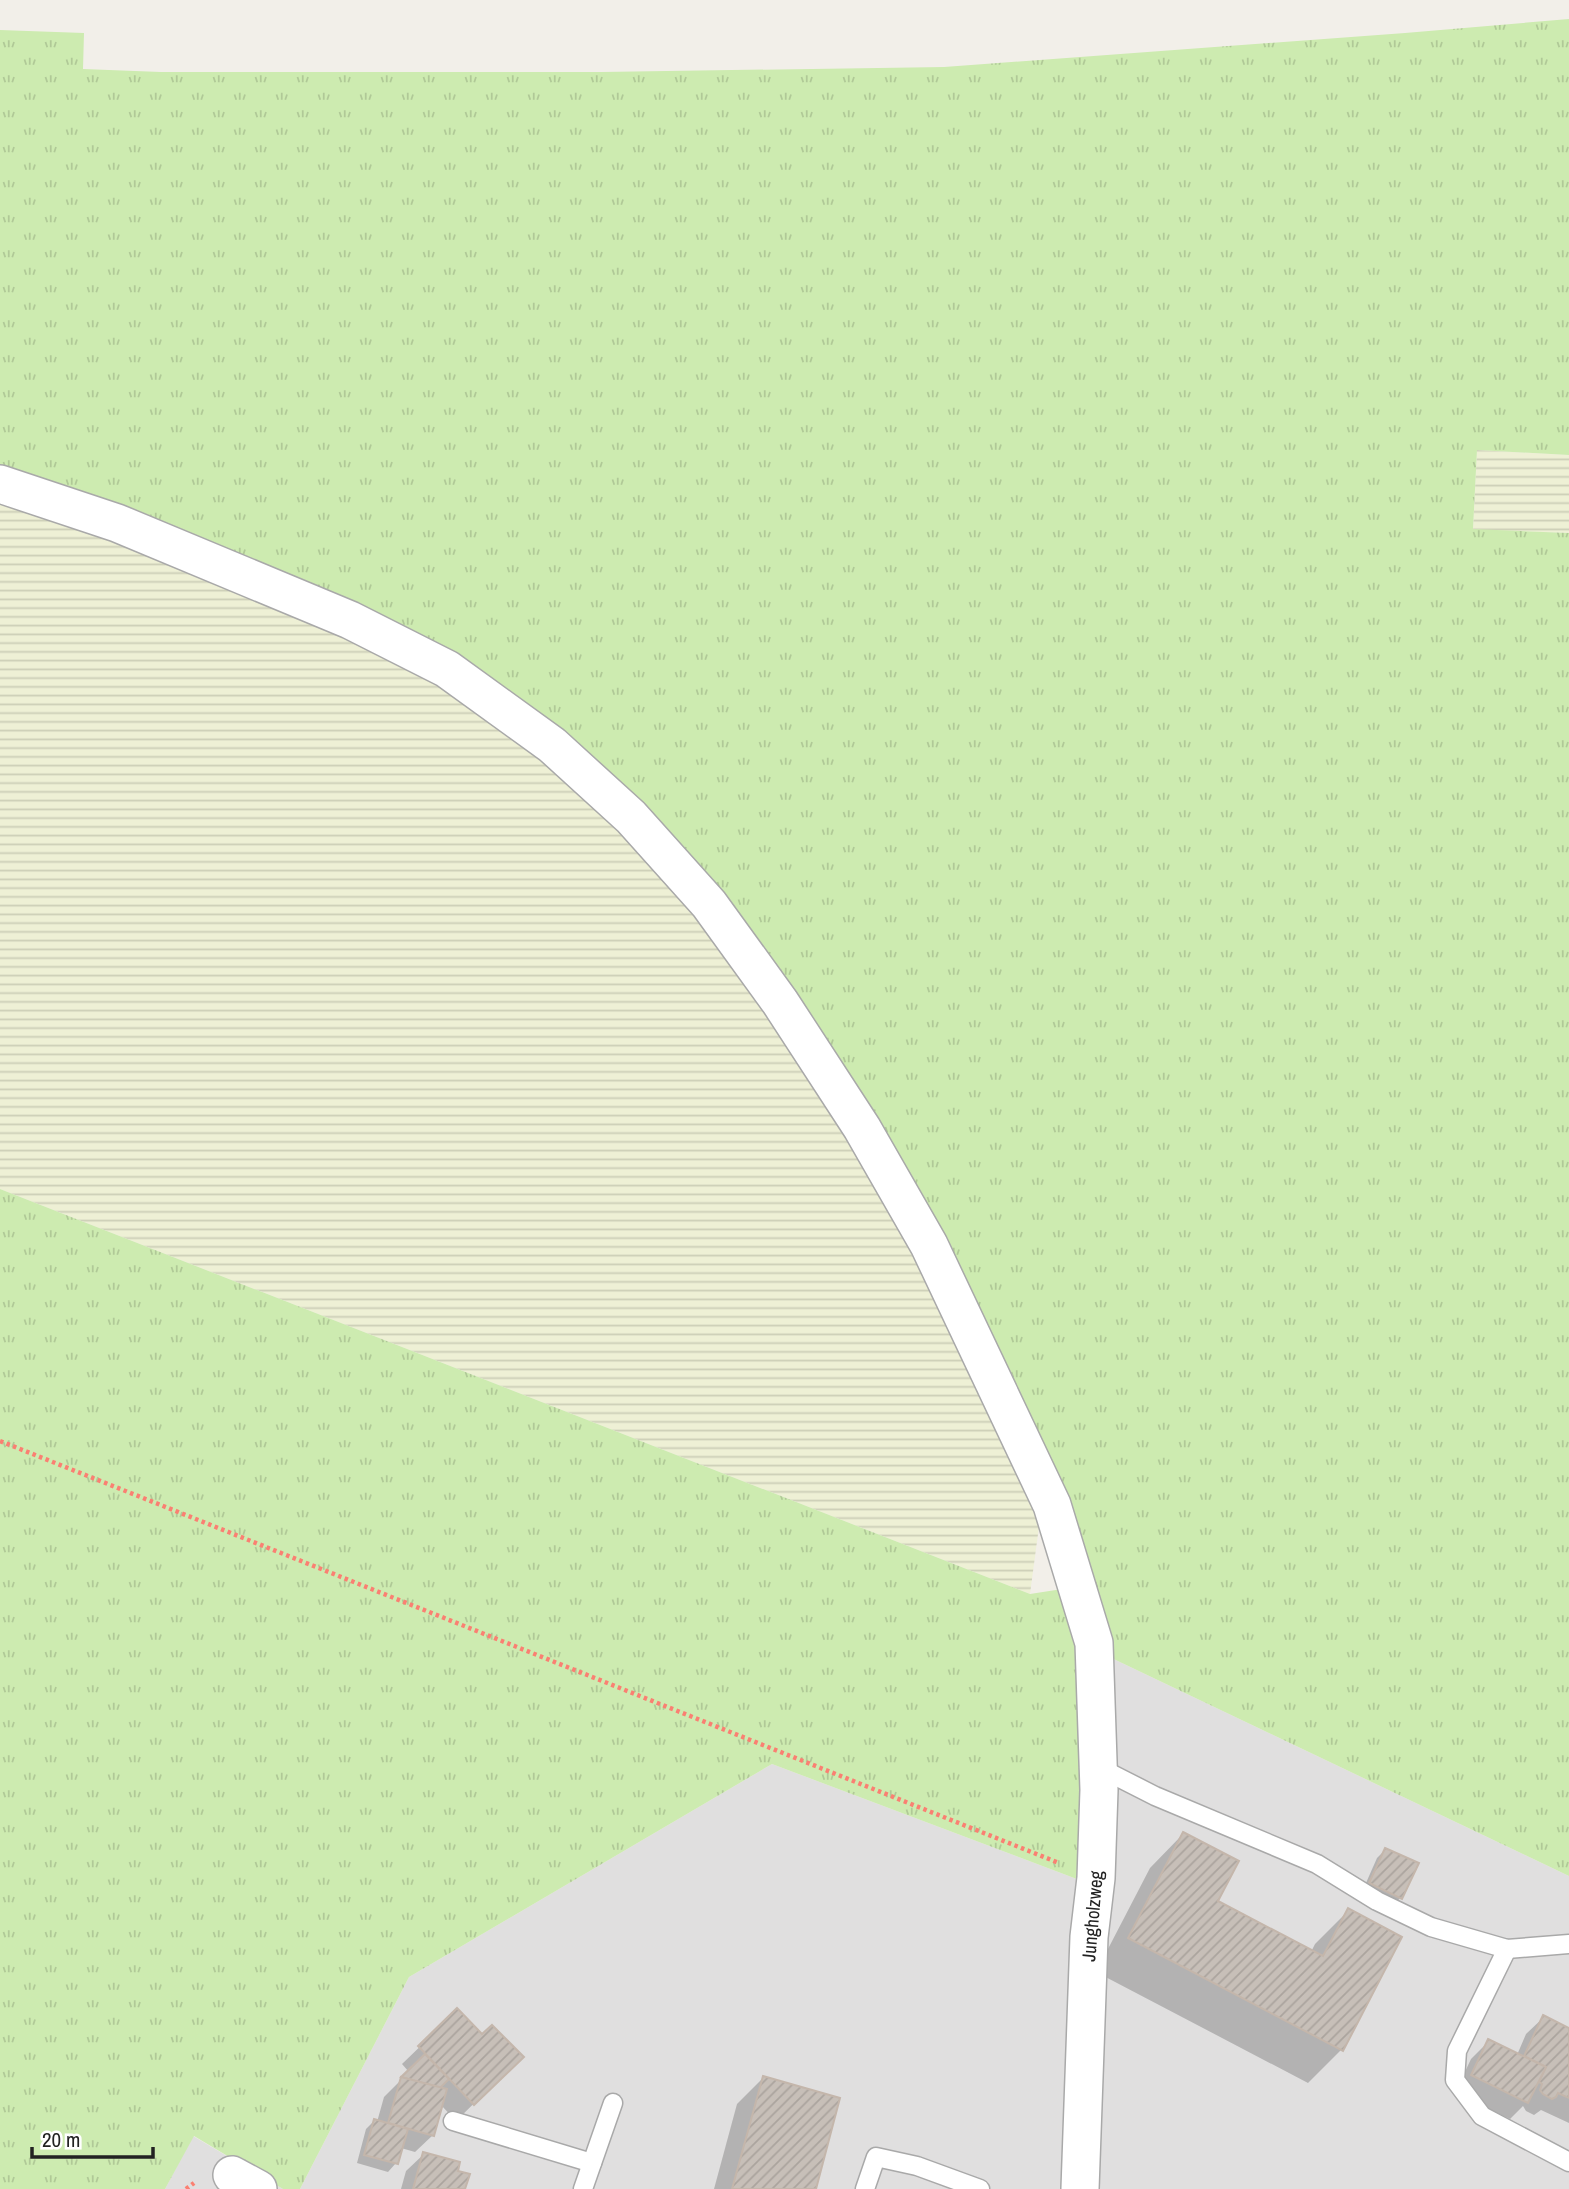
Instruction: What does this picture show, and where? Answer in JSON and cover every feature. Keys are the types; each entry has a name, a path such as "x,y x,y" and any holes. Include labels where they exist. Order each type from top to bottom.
{"street":[{"name":"Jungholzweg","path":"0,484 117,523 350,620 447,669 552,745 631,817 709,904 780,1002 862,1128 929,1245 1052,1505 1094,1643 1098,1767 1096,1878 1089,1937 1080,2189"}],"lane":[{"path":"1098,1767 1155,1796 1317,1864 1377,1901 1432,1927 1507,1949 1569,1944"},
{"path":"1507,1949 1457,2051 1455,2080 1482,2116 1569,2162"},
{"path":"583,2189 613,2103"},
{"path":"453,2121 592,2163"},
{"path":"866,2189 876,2157 917,2166 980,2189"}],"path":[{"path":"0,1441 1096,1878"}],"shaded area":[{"path":"1080,1643 1569,1876 1569,2189 300,2189 409,1977 772,1764 1090,1884"},
{"path":"193,2136 283,2189 165,2189"}],"green space":[{"path":"1569,19 1569,455 1477,450 1473,529 1569,533 1569,1876 1080,1643 1090,1884 772,1764 409,1977 300,2189 283,2189 194,2136 165,2189 0,2189 0,1189 1030,1594 1088,1585 1012,1374 885,1135 500,685 425,637 319,589 0,471 0,30 84,33 83,69 161,72 601,72 944,67"},
{"path":"1477,450 1569,455 1569,533 1473,530"},
{"path":"0,501 116,538 300,610 434,677 544,755 628,833 704,920 834,1108 936,1284 1040,1519 1030,1594 0,1189"}],"building":[{"path":"1183,1832 1239,1861 1218,1901 1323,1956 1348,1908 1402,1937 1343,2051 1128,1938"},
{"path":"1385,1848 1419,1863 1402,1899 1369,1883"},
{"path":"457,2008 482,2034 492,2025 524,2057 474,2105 418,2046"},
{"path":"1543,2015 1569,2028 1569,2098 1558,2093 1552,2099 1543,2094 1540,2090 1542,2084 1539,2082 1546,2067 1524,2056"},
{"path":"1488,2039 1546,2067 1528,2103 1471,2075"},
{"path":"425,2054 449,2079 440,2088 401,2077"},
{"path":"763,2076 840,2098 816,2189 732,2189"},
{"path":"401,2077 447,2089 434,2136 388,2123"},
{"path":"374,2119 408,2129 398,2164 364,2155"},
{"path":"423,2152 460,2162 458,2171 470,2174 465,2189 413,2189"}]}
